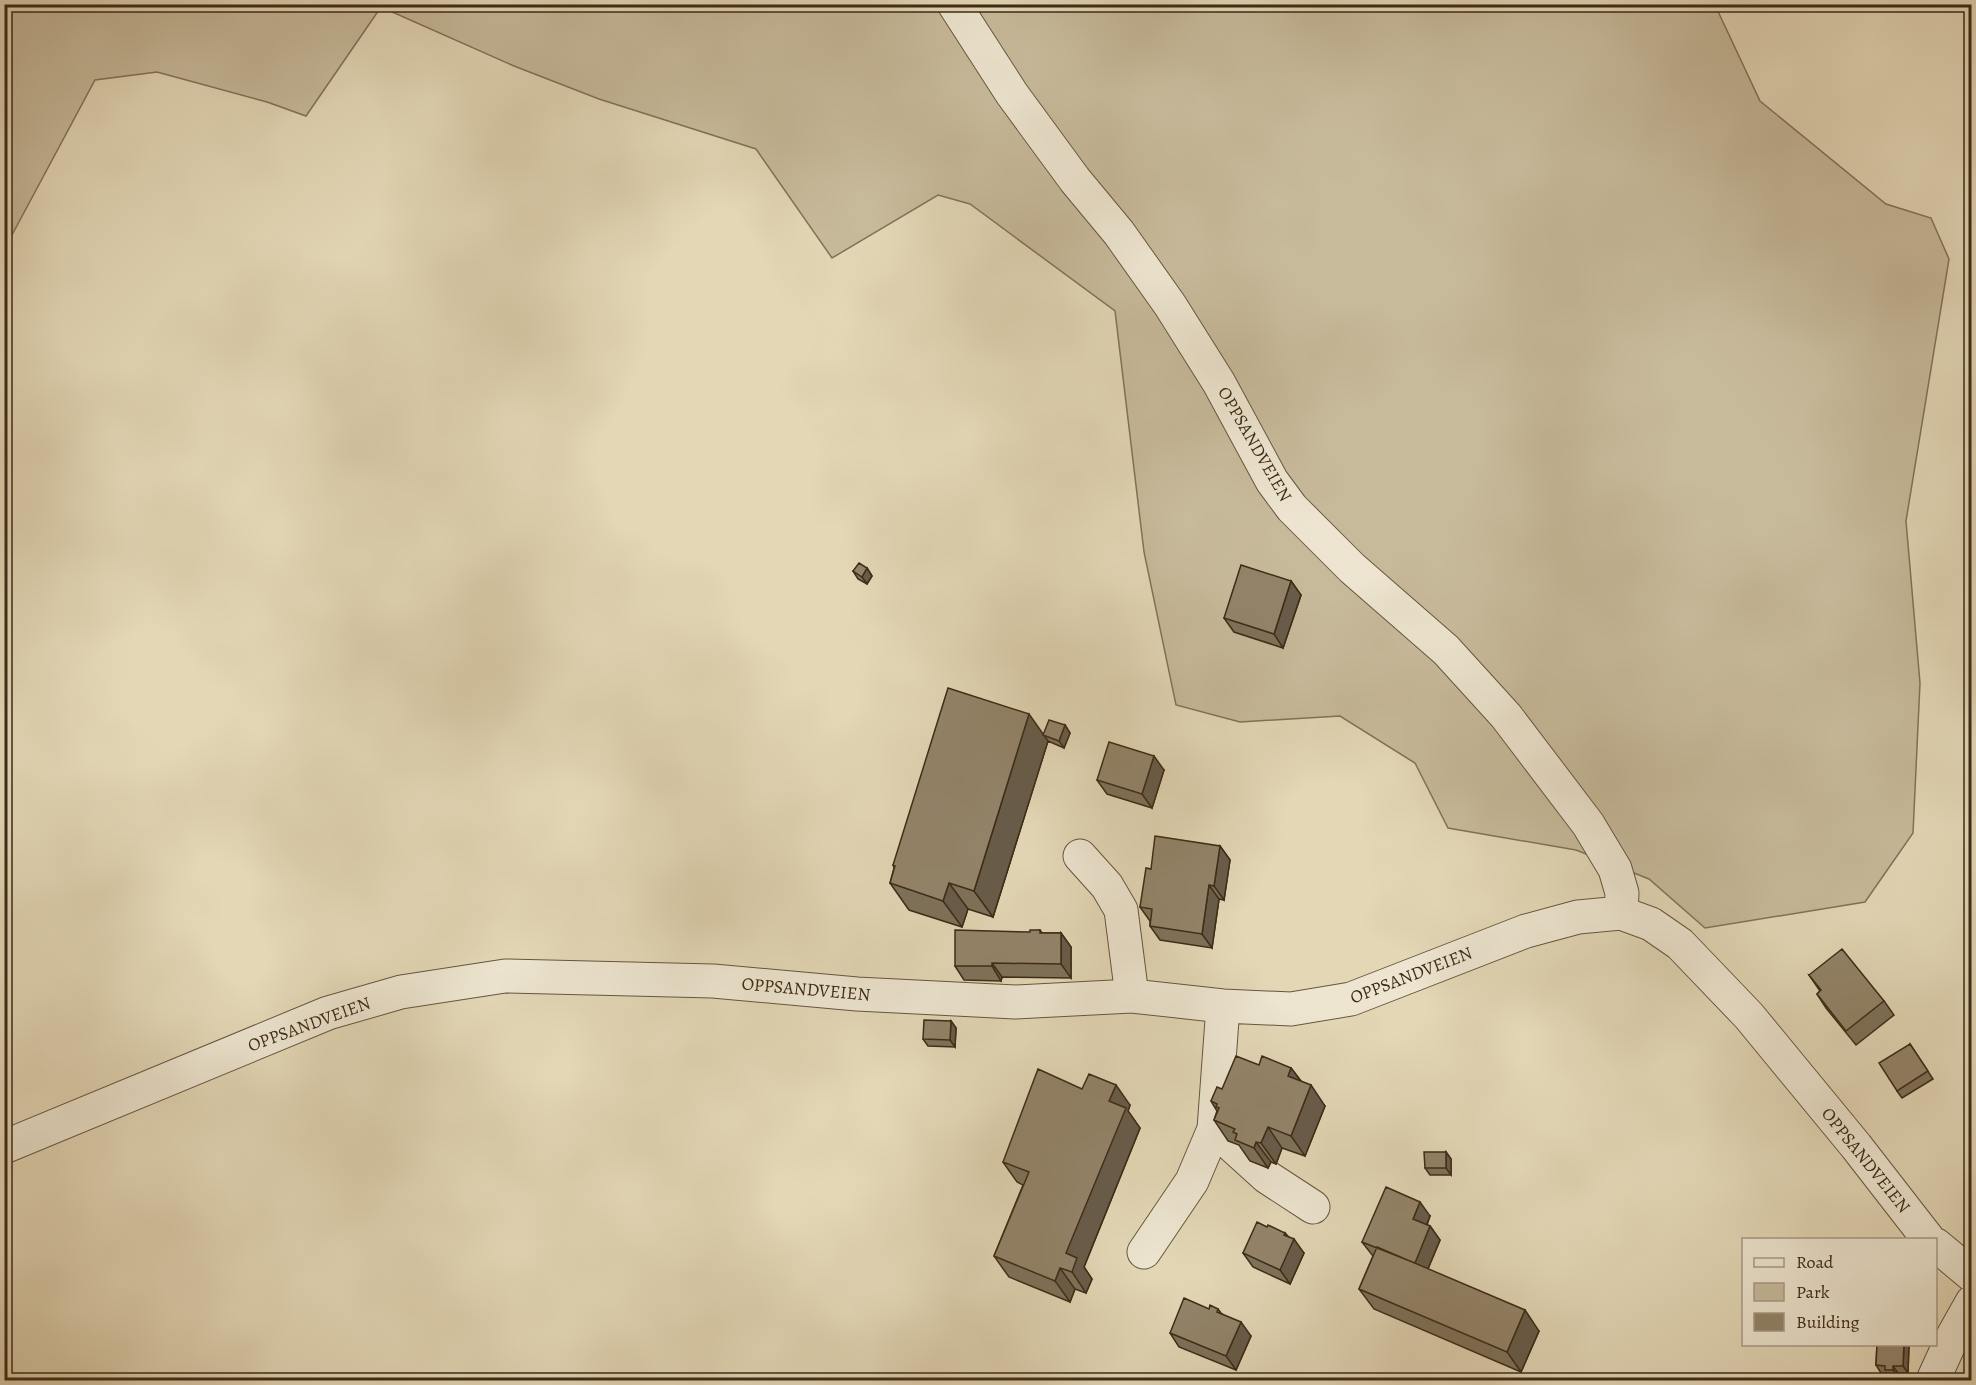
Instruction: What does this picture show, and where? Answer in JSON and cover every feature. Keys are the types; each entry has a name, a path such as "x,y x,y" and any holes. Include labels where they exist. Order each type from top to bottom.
{"street":[{"name":"OPPSANDVEIEN","path":"962,11 1012,94 1119,233 1170,305 1219,382 1272,481 1292,508 1353,568 1446,650 1506,716 1588,824 1615,869 1622,893 1621,913"},
{"path":"1080,856 1107,886 1121,910 1132,996"},
{"name":"OPPSANDVEIEN","path":"4,1147 328,1013 401,992 505,976 713,981 857,994 1015,1002 1132,996 1223,1006 1291,1009 1351,999 1526,931 1578,917 1621,913 1651,924 1680,944 1749,1016 1928,1238"},
{"path":"1144,1252 1192,1180 1214,1129 1223,1006"},
{"path":"1214,1129 1266,1177 1314,1207"},
{"path":"1937,1247 1971,1275"},
{"path":"1933,1380 1971,1302"},
{"path":"1954,1334 1959,1380"}],"green space":[{"path":"5,5 1715,5 1760,101 1886,204 1931,218 1949,259 1906,521 1920,683 1913,833 1865,902 1705,928 1649,879 1576,850 1448,828 1415,763 1340,716 1240,722 1176,705 1144,552 1115,311 970,204 938,195 832,258 756,149 599,99 514,66 381,7 306,116 267,102 157,72 95,80 5,248"}],"building":[{"path":"859,563 867,568 862,577 853,571"},
{"path":"1241,565 1291,581 1274,634 1224,618"},
{"path":"948,688 1029,714 974,891 949,883 943,901 890,883 895,866 893,865"},
{"path":"1049,720 1065,725 1059,741 1043,735"},
{"path":"1109,742 1154,756 1142,794 1097,780"},
{"path":"1155,836 1220,846 1214,886 1209,885 1202,934 1150,926 1152,909 1140,907 1146,868 1151,869"},
{"path":"955,930 1030,932 1030,930 1040,930 1040,933 1061,933 1061,964 992,963 992,966 955,966"},
{"path":"1842,949 1884,1001 1846,1031 1817,994 1821,990 1809,975"},
{"path":"924,1020 951,1021 950,1040 923,1039"},
{"path":"1910,1044 1928,1071 1897,1091 1879,1063"},
{"path":"1236,1056 1259,1065 1262,1056 1291,1068 1288,1076 1311,1085 1291,1136 1268,1127 1261,1143 1256,1142 1254,1148 1235,1140 1237,1134 1233,1132 1235,1129 1214,1120 1219,1108 1211,1101 1217,1087 1222,1089"},
{"path":"1038,1069 1082,1089 1089,1074 1116,1085 1109,1101 1126,1108 1066,1253 1077,1258 1072,1272 1060,1268 1055,1281 994,1256 1029,1172 1003,1162"},
{"path":"1424,1152 1446,1152 1446,1168 1425,1168"},
{"path":"1386,1187 1420,1202 1413,1219 1430,1226 1415,1263 1362,1242"},
{"path":"1257,1222 1267,1227 1268,1225 1294,1239 1280,1270 1243,1253"},
{"path":"1377,1247 1525,1310 1507,1352 1359,1289"},
{"path":"1184,1298 1209,1309 1210,1305 1218,1309 1217,1312 1241,1322 1226,1356 1170,1333"},
{"path":"1877,1346 1904,1346 1903,1366 1893,1366 1893,1370 1885,1370 1885,1366 1876,1365"}]}
